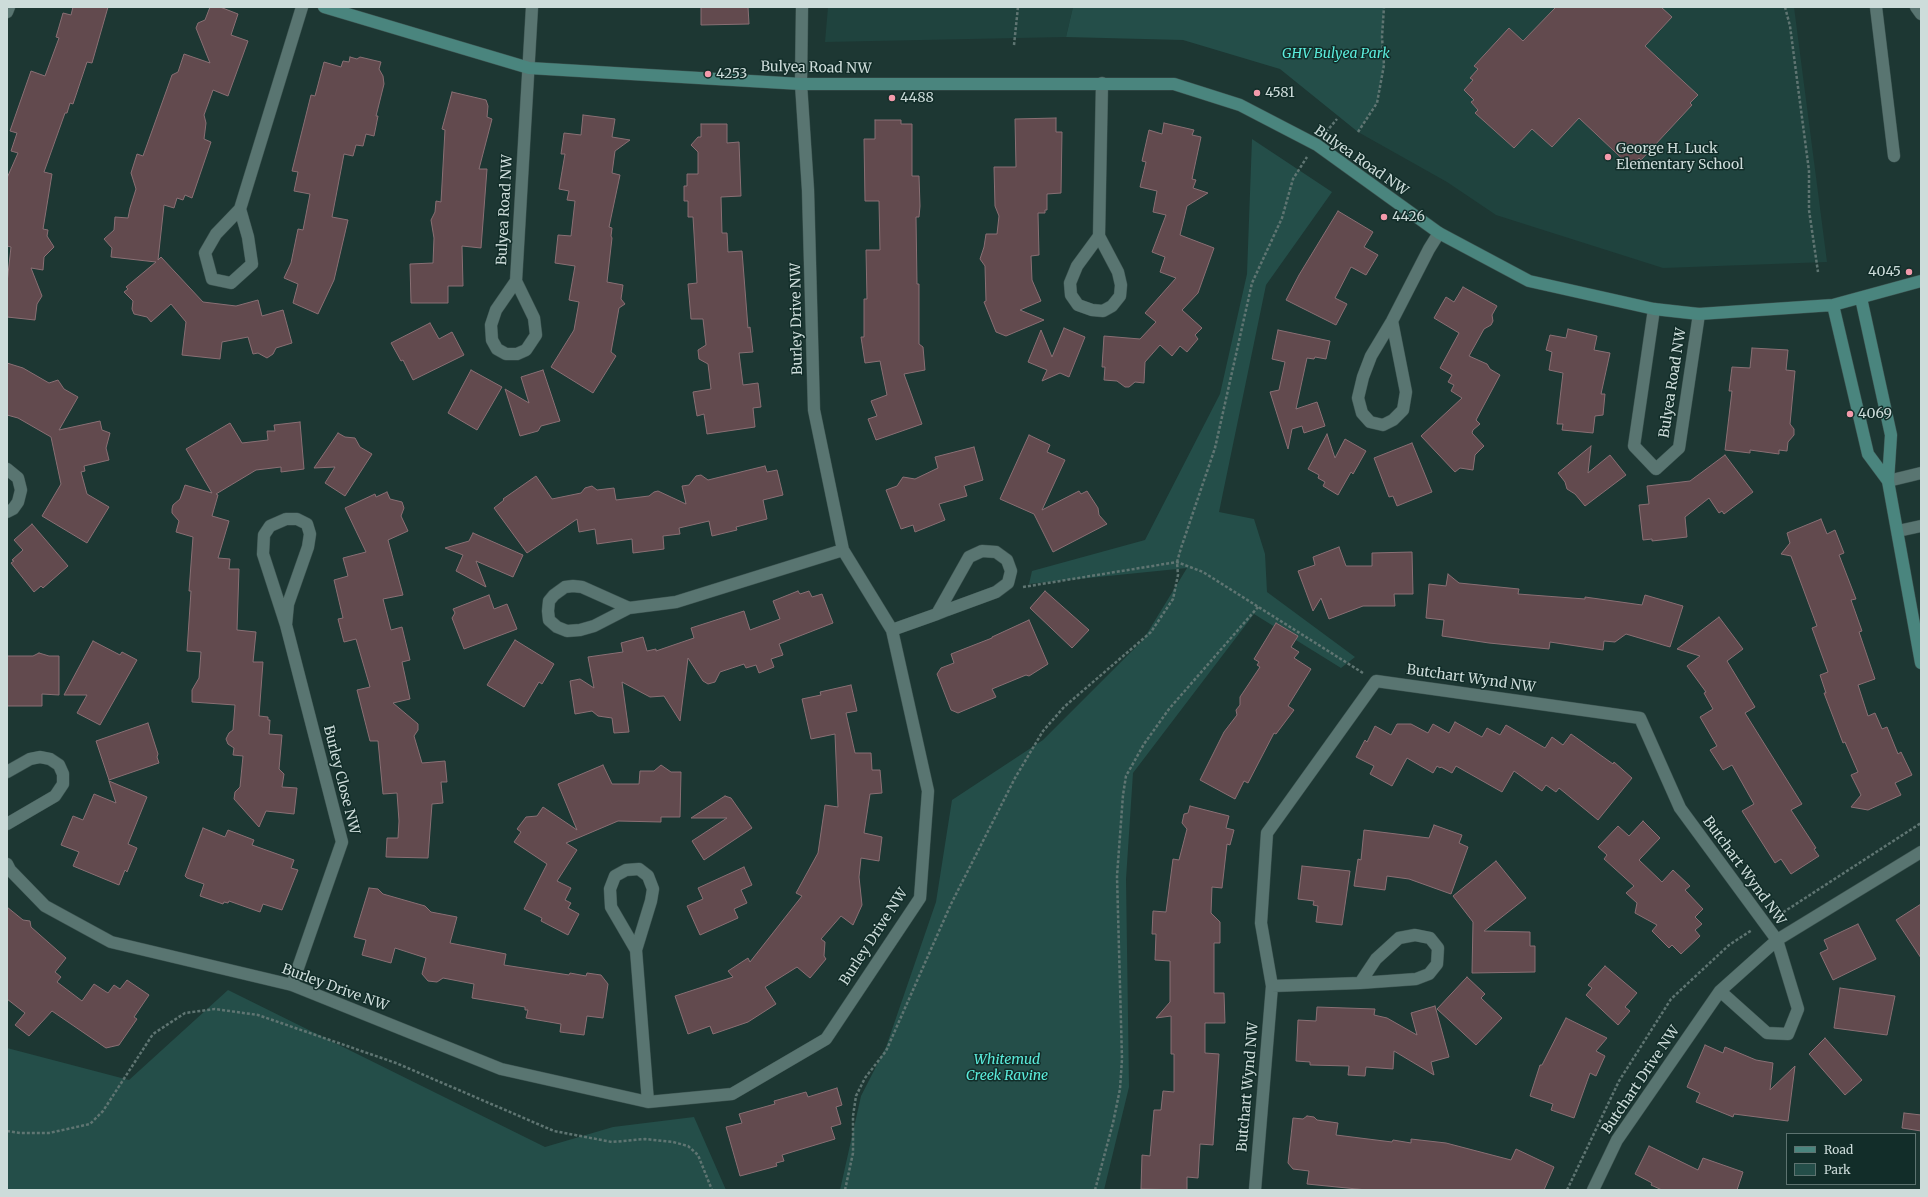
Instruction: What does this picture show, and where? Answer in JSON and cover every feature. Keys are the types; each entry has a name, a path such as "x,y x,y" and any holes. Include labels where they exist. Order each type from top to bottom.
{"street":[{"path":"7,12 9,7"},
{"path":"240,210 248,237 252,264 231,283 212,279 205,253 216,234 240,210 302,7"},
{"name":"Bulyea Road NW","path":"324,7 529,68 801,84 1174,84 1240,105 1317,145 1439,233 1530,281 1654,309 1699,314 1833,305 1921,281"},
{"name":"Bulyea Road NW","path":"516,282 496,310 491,325 492,340 497,348 506,354 517,354 526,350 536,335 534,318 516,282 532,7"},
{"name":"Burley Drive NW","path":"7,864 10,870 45,906 111,942 292,985 502,1068 648,1102 732,1094 826,1039 920,898 928,791 892,630 844,550 814,410 808,190 801,84 802,7"},
{"path":"1876,7 1894,156"},
{"path":"1916,7 1921,14"},
{"path":"1099,236 1078,266 1070,283 1071,295 1078,305 1092,310 1103,311 1112,306 1120,296 1121,285 1118,272 1099,236 1102,83"},
{"path":"1392,321 1406,392 1403,410 1393,420 1383,425 1370,422 1362,414 1358,398 1363,378 1371,356 1392,321 1429,249 1439,233"},
{"path":"1861,298 1891,435 1888,480 1921,664"},
{"path":"1833,305 1868,454 1888,480"},
{"name":"Bulyea Road NW","path":"1654,309 1634,446 1656,469 1679,448 1699,314"},
{"path":"7,469 18,478 21,490 18,502 13,509 7,512"},
{"path":"1888,480 1921,473"},
{"name":"Burley Close NW","path":"286,625 288,604 308,548 310,534 307,524 297,519 286,519 270,526 264,535 264,554 286,625 342,842 292,985"},
{"path":"1898,531 1921,526"},
{"path":"629,608 582,587 573,586 565,587 554,595 549,601 548,611 549,620 557,627 567,631 594,626 629,608 676,602 844,550"},
{"path":"892,630 937,614 996,592 1008,583 1011,571 1007,560 996,552 982,551 969,557 937,614"},
{"name":"Butchart Wynd NW","path":"1255,1190 1272,986 1261,923 1267,833 1376,681 1640,718 1680,808 1777,940"},
{"path":"7,772 30,759 40,757 50,759 59,765 63,774 63,784 55,796 7,824"},
{"name":"Butchart Drive NW","path":"1593,1190 1617,1140 1720,991 1777,940 1921,852"},
{"path":"636,950 611,907 610,889 615,876 626,870 638,869 648,876 653,889 651,901 636,950 648,1102"},
{"path":"1272,986 1360,983 1416,979 1429,974 1437,964 1438,948 1430,938 1415,935 1399,938 1376,959 1360,983"},
{"path":"1720,991 1767,1033 1788,1034 1798,1010 1777,940"}],"path":[{"path":"1014,45 1018,7"},
{"path":"1358,132 1377,103 1384,65 1382,37 1384,7"},
{"path":"1785,7 1790,26 1809,170 1809,210 1818,272"},
{"path":"845,1190 853,1153 853,1116 856,1096 865,1078 886,1052 951,904 1015,778 1043,731 1064,707 1151,632 1173,599 1178,575 1177,562 1216,448 1252,283 1282,218 1293,178 1304,161 1337,119"},
{"path":"1008,583 1022,587 1177,562 1203,572 1376,681"},
{"path":"1095,1190 1120,1089 1122,1060 1117,876 1123,795 1126,776 1144,744 1169,710 1258,607"},
{"path":"7,1131 20,1133 50,1133 90,1124 103,1111 153,1034 185,1013 215,1009 258,1016 396,1063 554,1131 612,1142 645,1140 673,1142 688,1146 698,1155 712,1190"}],"shaded area":[{"path":"828,7 1073,7 1066,37 825,42"},
{"name":"George H. Luck Elementary School","path":"1384,7 1794,7 1827,262 1663,268 1496,215 1447,182 1358,132 1377,103 1384,65 1382,37"}],"green space":[{"name":"GHV Bulyea Park","path":"1073,7 1384,7 1382,37 1384,65 1377,103 1358,132 1280,69 1183,40 1066,37"},
{"name":"Whitemud Creek Ravine","path":"1252,139 1332,192 1266,285 1219,512 1254,519 1265,554 1267,592 1355,657 1341,668 1254,614 1133,773 1126,879 1129,1087 1104,1190 840,1190 861,1096 886,1047 936,902 952,800 1043,740 1143,640 1187,568 1029,584 1032,571 1145,540 1220,394 1247,274"},
{"path":"228,990 545,1147 613,1127 694,1117 726,1190 7,1190 7,1048 129,1080"}],"building":[{"path":"73,7 108,7 92,63 87,62 73,104 70,103 67,113 65,113 44,172 52,174 43,229 48,230 47,236 54,247 44,257 43,270 31,268 42,296 37,304 35,320 7,317 7,283 11,247 7,246 7,178 18,153 11,151 17,133 10,131 31,71 45,76 59,38 56,37 63,13 71,15"},
{"path":"210,7 220,7 238,14 231,35 248,41 228,96 213,90 204,115 206,123 204,139 211,142 192,198 185,195 183,200 177,198 174,208 164,205 158,260 161,257 203,302 236,306 258,300 262,316 283,310 292,343 276,348 273,354 267,358 258,353 253,354 248,337 222,342 220,359 182,355 186,322 171,304 151,322 147,317 134,314 132,309 133,301 124,292 128,289 126,287 156,262 111,257 112,248 104,239 114,230 115,217 128,218 136,189 131,173 137,154 143,156 172,75 178,72 184,54 210,63 196,28 198,23 205,20"},
{"path":"701,7 748,7 749,24 701,25"},
{"path":"1556,7 1661,7 1672,17 1645,46 1698,95 1690,103 1692,105 1641,160 1639,158 1631,167 1579,118 1552,147 1532,129 1514,148 1475,113 1478,110 1471,102 1474,100 1464,90 1473,80 1470,78 1478,69 1474,66 1509,28 1523,41"},
{"path":"350,57 357,59 360,57 381,62 379,69 383,76 384,84 376,116 378,116 374,136 366,134 363,146 356,145 353,156 344,154 332,217 348,220 334,280 318,314 293,303 298,284 284,278 291,263 298,229 303,230 310,194 294,191 298,172 292,171 311,95 315,96 324,62 341,67 343,61 349,62"},
{"path":"452,92 486,100 488,106 487,117 492,119 479,169 487,169 481,248 462,246 463,286 448,286 448,303 411,303 410,264 433,263 434,238 431,220 435,212 436,201 441,202 445,130 442,129"},
{"path":"583,115 615,119 612,137 630,140 615,151 612,173 620,175 609,227 612,228 612,238 607,282 623,285 621,299 625,304 619,308 611,352 616,356 593,393 551,367 574,330 579,302 569,300 575,266 555,263 558,235 571,236 575,201 567,200 569,191 559,189 565,154 561,154 564,133 581,135"},
{"path":"1056,118 1056,132 1062,132 1061,193 1047,194 1047,210 1045,210 1045,213 1038,213 1039,255 1031,256 1032,280 1041,301 1020,310 1044,320 1006,336 996,332 984,302 986,301 985,266 980,259 986,234 997,234 999,216 995,206 994,167 1016,167 1015,119"},
{"path":"875,120 901,120 901,124 912,124 912,176 919,176 920,206 919,217 916,217 917,284 919,284 919,344 923,347 925,370 904,374 922,424 876,440 868,419 877,416 871,401 887,395 880,361 865,363 861,337 864,337 864,299 867,299 866,250 880,250 879,201 865,201 864,139 875,139"},
{"path":"1164,123 1194,130 1192,135 1201,137 1192,179 1196,180 1193,188 1208,193 1187,206 1180,235 1214,248 1198,293 1182,310 1202,328 1195,335 1198,339 1187,352 1180,346 1172,356 1160,345 1145,362 1144,383 1135,382 1129,387 1125,387 1117,381 1104,380 1105,367 1102,367 1104,336 1140,339 1156,322 1145,313 1176,278 1160,272 1165,257 1152,252 1166,215 1153,212 1157,191 1140,187 1146,162 1142,161 1149,130 1162,134"},
{"path":"701,124 727,124 727,143 739,142 741,196 721,197 722,233 727,233 728,252 742,251 748,328 750,327 753,352 739,353 743,385 758,383 761,407 753,408 755,427 707,434 704,414 697,416 693,392 711,389 708,364 699,359 698,350 706,345 703,319 691,319 688,284 697,283 693,217 688,217 688,201 684,201 684,186 687,186 687,174 698,174 698,152 691,145 698,137 701,137"},
{"path":"1338,211 1373,232 1364,247 1378,255 1366,275 1351,267 1335,298 1347,304 1336,325 1286,300 1299,275"},
{"path":"1463,287 1497,306 1492,315 1493,321 1491,325 1484,329 1469,356 1487,364 1490,369 1500,375 1476,420 1480,424 1473,430 1472,433 1484,446 1475,455 1473,470 1460,468 1455,472 1421,436 1462,398 1451,391 1454,385 1448,382 1452,375 1440,368 1459,333 1434,318 1446,297 1454,302"},
{"path":"430,323 439,339 452,332 464,355 413,380 403,360 401,361 391,343"},
{"path":"1064,328 1085,337 1069,377 1060,373 1042,381 1047,370 1028,362 1041,330 1052,357"},
{"path":"1568,329 1597,336 1594,350 1610,353 1601,394 1605,394 1603,415 1595,416 1593,433 1562,430 1563,424 1557,424 1563,373 1549,370 1552,352 1546,350 1550,335 1566,338"},
{"path":"1278,330 1330,341 1326,359 1315,357 1314,359 1307,358 1296,409 1317,402 1325,426 1304,433 1302,426 1292,429 1288,449 1270,392 1279,390 1285,362 1272,359"},
{"path":"1752,348 1788,350 1786,370 1795,371 1790,424 1794,429 1794,435 1788,442 1787,451 1779,450 1779,454 1750,450 1750,453 1725,450 1732,391 1729,391 1732,367 1750,368"},
{"path":"7,363 23,368 49,383 58,380 64,389 78,397 59,430 100,421 102,430 110,433 106,448 109,460 84,466 85,471 81,472 87,494 109,507 87,543 42,516 61,484 51,437 18,418 7,415"},
{"path":"471,370 502,387 477,430 448,413"},
{"path":"543,370 560,421 541,426 538,431 520,436 505,389 529,403 521,377"},
{"path":"300,422 304,469 281,472 281,467 256,470 216,494 218,495 212,516 229,521 218,558 230,559 229,569 239,569 237,630 256,632 253,662 263,662 259,716 268,717 268,720 270,720 269,734 282,735 279,769 284,774 282,787 297,788 294,814 266,811 259,827 234,799 235,792 240,787 243,756 233,755 234,748 228,744 226,739 229,733 233,730 235,705 192,702 192,690 199,678 201,652 187,651 193,537 176,532 179,521 172,513 172,509 173,505 180,499 185,485 212,493 186,449 230,423 242,443 268,440 267,431 275,431 274,425"},
{"path":"338,433 345,437 355,438 360,447 372,454 345,496 325,483 335,467 314,468"},
{"path":"1327,434 1335,458 1345,439 1366,451 1353,474 1351,472 1338,495 1323,486 1325,482 1318,478 1319,475 1308,469"},
{"path":"1029,435 1050,445 1047,452 1065,460 1042,510 1079,491 1081,494 1087,491 1098,508 1099,515 1107,524 1053,552 1034,514 1000,499"},
{"path":"1412,443 1432,492 1397,506 1393,496 1389,497 1374,458"},
{"path":"1591,446 1588,473 1610,455 1626,475 1585,506 1575,494 1567,489 1565,482 1558,473"},
{"path":"974,447 983,480 964,486 967,496 939,504 945,520 915,532 913,525 901,529 886,490 897,486 903,477 915,479 938,468 935,457"},
{"path":"1725,455 1753,492 1724,514 1722,511 1719,513 1709,498 1685,517 1687,537 1652,541 1652,539 1643,540 1639,505 1649,504 1647,486 1690,481"},
{"path":"765,466 767,472 777,470 783,495 763,500 767,519 736,527 737,530 712,536 709,521 679,528 680,534 663,536 664,549 633,553 632,539 597,544 595,529 579,532 577,519 527,553 494,508 504,500 503,499 536,476 552,499 581,493 585,488 592,486 597,490 614,488 616,500 649,496 658,491 686,504 682,486 689,485 696,476 701,475 708,480"},
{"path":"387,492 390,499 402,502 404,508 401,516 408,531 388,540 403,595 383,599 391,630 402,627 410,660 402,662 410,699 393,703 418,724 418,730 414,736 422,763 445,761 447,782 441,782 443,803 432,804 428,858 386,857 387,838 398,838 399,821 397,793 383,794 378,741 370,741 357,690 370,687 356,639 344,642 338,619 343,618 334,580 348,576 343,558 366,552 345,508 375,494 376,497"},
{"path":"1821,519 1827,534 1835,530 1844,553 1839,555 1856,599 1851,600 1862,631 1859,632 1875,679 1858,685 1868,716 1875,713 1882,729 1887,727 1898,754 1901,752 1912,775 1895,783 1901,795 1868,810 1851,807 1861,795 1851,775 1858,772 1845,742 1843,743 1824,693 1826,693 1820,675 1828,672 1812,628 1817,626 1791,556 1781,554 1790,543 1787,533"},
{"path":"32,524 68,566 43,588 41,586 34,592 11,563 14,561 12,560 23,550 14,540"},
{"path":"473,533 523,555 513,577 476,561 486,587 456,571 463,555 445,548 469,541"},
{"path":"1339,547 1346,566 1372,566 1372,553 1412,552 1413,594 1394,594 1395,606 1363,606 1329,619 1321,598 1313,611 1298,571 1315,565 1313,557"},
{"path":"1448,574 1459,583 1519,589 1518,594 1585,599 1585,597 1642,605 1645,595 1683,606 1670,647 1626,634 1615,642 1604,641 1603,650 1550,642 1549,649 1489,643 1442,636 1444,620 1426,618 1429,584 1446,586"},
{"path":"798,591 800,594 809,591 812,597 822,594 833,623 779,644 783,655 771,659 774,667 759,673 756,665 746,668 744,664 720,672 715,682 708,684 703,681 688,658 680,721 664,696 650,697 622,682 629,732 614,733 612,718 598,716 592,711 575,714 570,681 580,679 594,688 588,657 623,652 621,643 643,637 647,651 656,649 656,651 694,638 691,628 744,611 750,630 780,619 773,601"},
{"path":"1045,591 1089,630 1072,648 1030,608"},
{"path":"489,595 494,609 507,604 517,629 464,649 452,618 455,613 453,609"},
{"path":"1719,617 1743,649 1727,661 1755,707 1745,713 1802,804 1791,810 1816,848 1814,849 1819,856 1791,874 1781,859 1775,863 1742,811 1754,804 1732,765 1723,770 1710,750 1717,746 1700,717 1713,709 1704,693 1706,692 1687,666 1700,656 1677,649"},
{"path":"1029,620 1048,664 1029,676 1026,675 992,689 996,697 958,713 951,710 937,674 941,668 954,663 951,654 992,638"},
{"path":"1276,623 1298,636 1291,647 1299,652 1294,658 1311,669 1288,706 1294,710 1276,734 1274,733 1248,783 1244,781 1235,799 1200,780 1224,732 1237,715 1236,710 1240,705 1240,697 1260,667 1257,665 1259,662 1254,659"},
{"path":"515,640 554,664 542,684 539,682 524,707 487,685"},
{"path":"93,641 120,655 122,652 137,660 100,725 77,713 87,695 64,695"},
{"path":"39,653 49,656 59,656 59,695 42,694 42,706 7,706 7,656 33,656"},
{"path":"851,685 857,711 846,713 855,753 871,753 872,770 880,770 882,793 870,794 864,833 882,837 879,861 861,858 859,877 862,905 853,925 841,916 821,939 825,942 824,956 826,959 810,978 797,967 765,987 776,1004 748,1022 713,1034 710,1026 688,1034 675,996 733,977 728,971 748,958 750,962 802,896 796,893 818,853 825,805 838,807 835,734 811,739 802,699 821,695 820,692"},
{"path":"1455,722 1482,737 1487,728 1500,735 1506,725 1545,748 1552,737 1563,745 1571,734 1613,764 1614,762 1632,778 1598,820 1559,788 1556,792 1546,785 1542,791 1514,771 1502,792 1456,766 1452,773 1437,766 1433,773 1407,758 1392,786 1370,774 1374,766 1356,757 1365,740 1367,742 1375,726 1391,735 1397,724 1411,724 1428,733 1433,724 1449,733"},
{"path":"148,723 158,754 157,757 159,763 109,780 96,741"},
{"path":"603,765 612,784 639,784 640,771 654,771 661,765 671,772 681,772 680,817 661,817 661,822 618,821 566,843 577,850 557,881 571,888 565,900 571,903 568,908 579,914 568,935 541,921 542,918 524,909 547,864 514,842 521,832 517,829 526,817 537,816 543,807 577,830 558,784"},
{"path":"109,781 147,797 128,844 137,848 127,872 125,870 119,885 73,866 79,852 61,845 73,816 83,820 94,794 116,803"},
{"path":"725,796 731,798 752,828 704,860 692,841 727,818 691,818"},
{"path":"1190,806 1229,816 1226,828 1234,830 1230,845 1227,844 1222,888 1212,887 1211,913 1220,922 1220,943 1214,943 1214,993 1224,993 1225,1023 1205,1023 1205,1053 1219,1054 1213,1145 1200,1144 1198,1178 1187,1177 1187,1190 1141,1189 1142,1155 1150,1156 1154,1110 1161,1110 1163,1091 1174,1092 1174,1054 1171,1054 1171,1016 1156,1018 1170,1002 1170,961 1155,960 1156,934 1152,934 1153,911 1166,912 1173,859 1179,860 1187,829 1182,823 1184,814 1188,813"},
{"path":"1643,821 1660,838 1639,860 1662,882 1673,870 1690,886 1685,890 1703,909 1695,917 1702,924 1695,930 1700,936 1681,954 1672,945 1669,948 1652,931 1657,925 1635,913 1637,903 1626,893 1634,886 1604,859 1607,855 1598,847 1618,826 1629,836"},
{"path":"1434,825 1462,835 1459,843 1468,847 1451,894 1409,879 1387,876 1385,890 1354,886 1358,859 1361,860 1364,830 1429,838"},
{"path":"203,828 225,837 228,830 254,840 252,845 294,860 291,868 298,870 282,910 263,904 260,912 229,901 228,903 224,902 223,904 200,896 204,884 185,876"},
{"path":"1496,861 1526,898 1484,931 1530,932 1530,946 1535,946 1535,972 1472,973 1473,922 1453,896"},
{"path":"1302,866 1350,871 1342,925 1316,922 1318,906 1313,905 1314,901 1298,899"},
{"path":"744,867 752,885 741,890 747,903 734,909 738,918 700,935 687,906 703,899 698,888"},
{"path":"369,888 378,889 383,894 425,906 431,912 457,917 450,943 506,954 504,965 569,975 570,973 586,976 587,973 601,975 608,984 603,1018 587,1016 584,1035 560,1032 561,1024 526,1018 528,1010 525,1010 525,1007 472,998 474,984 443,978 437,982 428,981 422,974 426,958 395,948 391,963 362,955 366,940 354,937"},
{"path":"1921,904 1921,958 1896,920"},
{"path":"7,907 23,920 30,921 31,927 66,958 55,972 61,977 57,982 82,1001 94,984 108,993 114,985 120,989 127,980 149,995 134,1017 137,1019 119,1045 106,1048 52,1011 29,1036 15,1025 25,1013 7,999"},
{"path":"1858,924 1876,959 1833,980 1820,953 1828,949 1824,940"},
{"path":"1605,966 1637,993 1625,1007 1630,1011 1618,1025 1586,995 1592,988 1588,985"},
{"path":"1467,977 1485,994 1481,998 1502,1018 1476,1045 1437,1009"},
{"path":"1840,988 1895,996 1887,1035 1834,1028"},
{"path":"1435,1006 1449,1057 1431,1062 1434,1075 1394,1051 1393,1069 1366,1067 1365,1076 1348,1075 1349,1066 1310,1065 1310,1062 1296,1061 1298,1020 1316,1021 1317,1007 1375,1009 1374,1015 1387,1018 1417,1035 1411,1013"},
{"path":"1566,1018 1607,1038 1596,1051 1605,1056 1596,1076 1590,1073 1574,1118 1551,1110 1553,1104 1530,1096 1540,1065 1542,1065"},
{"path":"1825,1038 1862,1080 1845,1095 1809,1054"},
{"path":"1705,1045 1723,1053 1725,1047 1756,1060 1773,1063 1770,1090 1795,1066 1788,1121 1734,1114 1733,1117 1696,1102 1700,1093 1687,1087"},
{"path":"837,1088 842,1105 836,1107 841,1124 831,1127 835,1139 782,1155 784,1161 776,1163 777,1166 740,1176 726,1127 742,1123 739,1114 775,1104 774,1101 806,1092 808,1097"},
{"path":"1904,1113 1921,1115 1921,1131 1902,1128"},
{"path":"1307,1116 1314,1117 1317,1120 1338,1123 1336,1135 1392,1142 1393,1140 1411,1143 1411,1139 1446,1143 1511,1160 1516,1149 1554,1167 1544,1190 1367,1190 1307,1184 1309,1171 1293,1169 1288,1163 1293,1118 1303,1119"},
{"path":"1649,1146 1698,1170 1703,1158 1743,1172 1737,1190 1662,1190 1651,1185 1652,1183 1635,1174"}],"place":[{"name":"4253","path":"708,74"},
{"name":"4581","path":"1257,93"},
{"name":"4488","path":"892,98"},
{"name":"George H. Luck Elementary School","path":"1608,157"},
{"name":"4426","path":"1384,217"},
{"name":"4045","path":"1909,272"},
{"name":"4069","path":"1850,414"}]}
